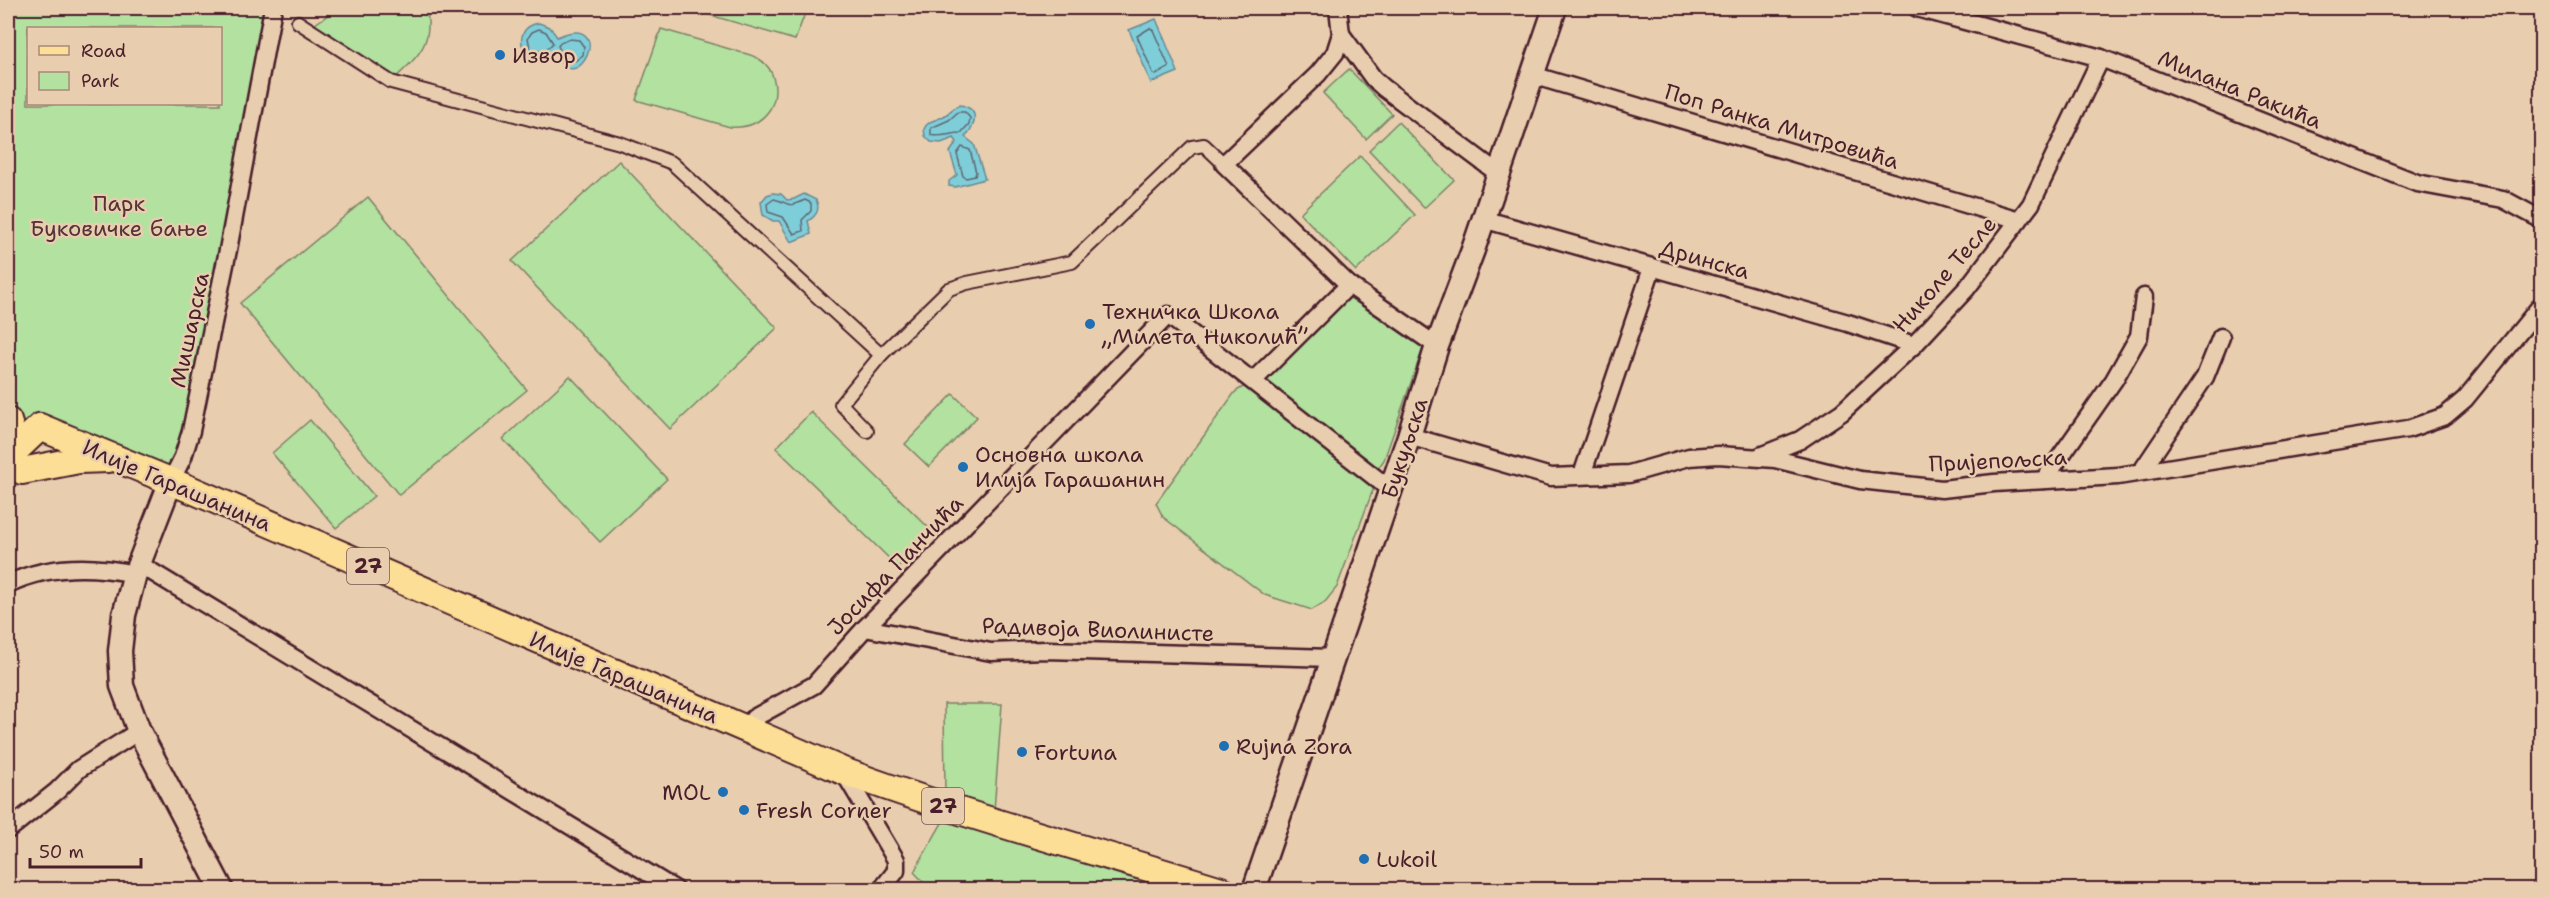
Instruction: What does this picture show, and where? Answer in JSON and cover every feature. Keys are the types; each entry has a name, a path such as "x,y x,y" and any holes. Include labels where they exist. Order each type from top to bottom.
{"main road":[{"name":"Букуљска","path":"1254,890 1391,490 1437,346 1499,174 1555,8"},
{"path":"8,421 12,435 12,465"},
{"name":"Илије Гарашанина","path":"12,465 39,453 45,429 171,481 843,771 972,815 1221,890"},
{"name":"27","path":"12,465 113,458"},
{"path":"171,481 137,569 124,615 120,651 125,697 139,731 222,890"}],"street":[{"name":"Мишарска","path":"171,481 183,457 191,431 228,250 273,8"},
{"path":"1224,164 1318,74 1335,53 1341,34 1338,8"},
{"name":"Милана Ракића","path":"1917,8 2101,58 2417,183 2503,199 2541,219"},
{"path":"298,22 391,82 620,143 672,163 881,355"},
{"path":"1341,34 1373,78 1384,88 1499,174"},
{"name":"Николе Тесле","path":"1754,458 1800,440 1842,411 1914,345 1967,288 2031,204 2101,58"},
{"name":"Поп Ранка Митровића","path":"1532,75 2019,220"},
{"path":"867,431 840,404 881,355 950,289 967,283 1072,262 1192,147 1204,145 1349,285 1437,346"},
{"name":"Дринска","path":"1483,219 1848,323 1914,345"},
{"path":"1582,475 1652,268"},
{"path":"1349,285 1253,381 1391,490"},
{"path":"2044,480 2114,380 2139,336 2144,297"},
{"name":"Пријепољска","path":"1409,436 1551,477 1629,474 1689,458 1718,455 1775,459 1860,480 1942,489 2118,476 2408,429 2445,416 2465,399 2541,304"},
{"name":"Јосифа Панчића","path":"745,729 754,717 814,686 865,627 1168,315 1253,381"},
{"path":"2141,472 2205,377 2221,338"},
{"path":"8,584 34,573 66,569 137,569 676,890"},
{"name":"Радивоја Виолинисте","path":"865,627 991,652 1046,650 1333,658"},
{"path":"8,830 49,798 79,769 139,731"},
{"path":"843,771 896,860 896,871 881,890"}],"green space":[{"name":"Парк Буковичке бање","path":"8,8 273,8 187,446 171,481 8,417"},
{"path":"338,8 426,8 428,32 425,42 415,58 391,82 308,29"},
{"path":"686,8 807,8 795,40"},
{"path":"661,29 750,55 765,63 772,75 775,89 770,109 753,124 730,127 636,100"},
{"path":"1349,69 1392,114 1366,139 1323,93"},
{"path":"1398,122 1454,180 1424,208 1369,150"},
{"path":"1360,156 1415,215 1356,271 1300,213"},
{"path":"619,161 777,328 670,429 512,261"},
{"path":"368,197 527,390 399,495 240,303"},
{"path":"1353,297 1423,344 1384,460 1379,467 1371,464 1265,381 1265,377 1347,298"},
{"path":"570,376 667,479 600,542 503,439"},
{"path":"1246,385 1374,487 1337,587 1325,602 1312,610 1265,595 1163,517 1156,503 1235,392"},
{"path":"953,394 977,417 929,467 905,444"},
{"path":"811,412 933,532 898,567 776,448"},
{"path":"310,420 374,496 336,528 272,453"},
{"path":"944,704 1002,704 994,811 945,796"},
{"path":"946,816 1180,889 930,889 914,872"}],"water":[{"path":"1156,19 1178,72 1151,83 1129,30"},
{"path":"539,23 550,27 557,37 575,32 586,36 589,44 582,64 573,69 564,65 554,51 544,57 528,54 523,48 523,33 529,27"},
{"path":"960,105 967,107 974,114 974,123 965,137 974,144 985,179 955,187 949,186 949,181 957,175 950,152 957,142 954,138 941,143 931,142 925,136 924,129 930,122"},
{"path":"781,194 787,200 804,194 816,200 817,212 808,221 811,234 791,242 779,221 773,221 763,215 761,202 767,195"}],"place":[{"name":"Извор","path":"500,55"},
{"name":"Техничка Школа „Милета Николић”","path":"1090,324"},
{"name":"Основна школа Илија Гарашанин","path":"963,467"},
{"name":"Rujna Zora","path":"1224,746"},
{"name":"Fortuna","path":"1022,752"},
{"name":"MOL","path":"723,792"},
{"name":"Fresh Corner","path":"744,810"},
{"name":"Lukoil","path":"1364,859"}]}
